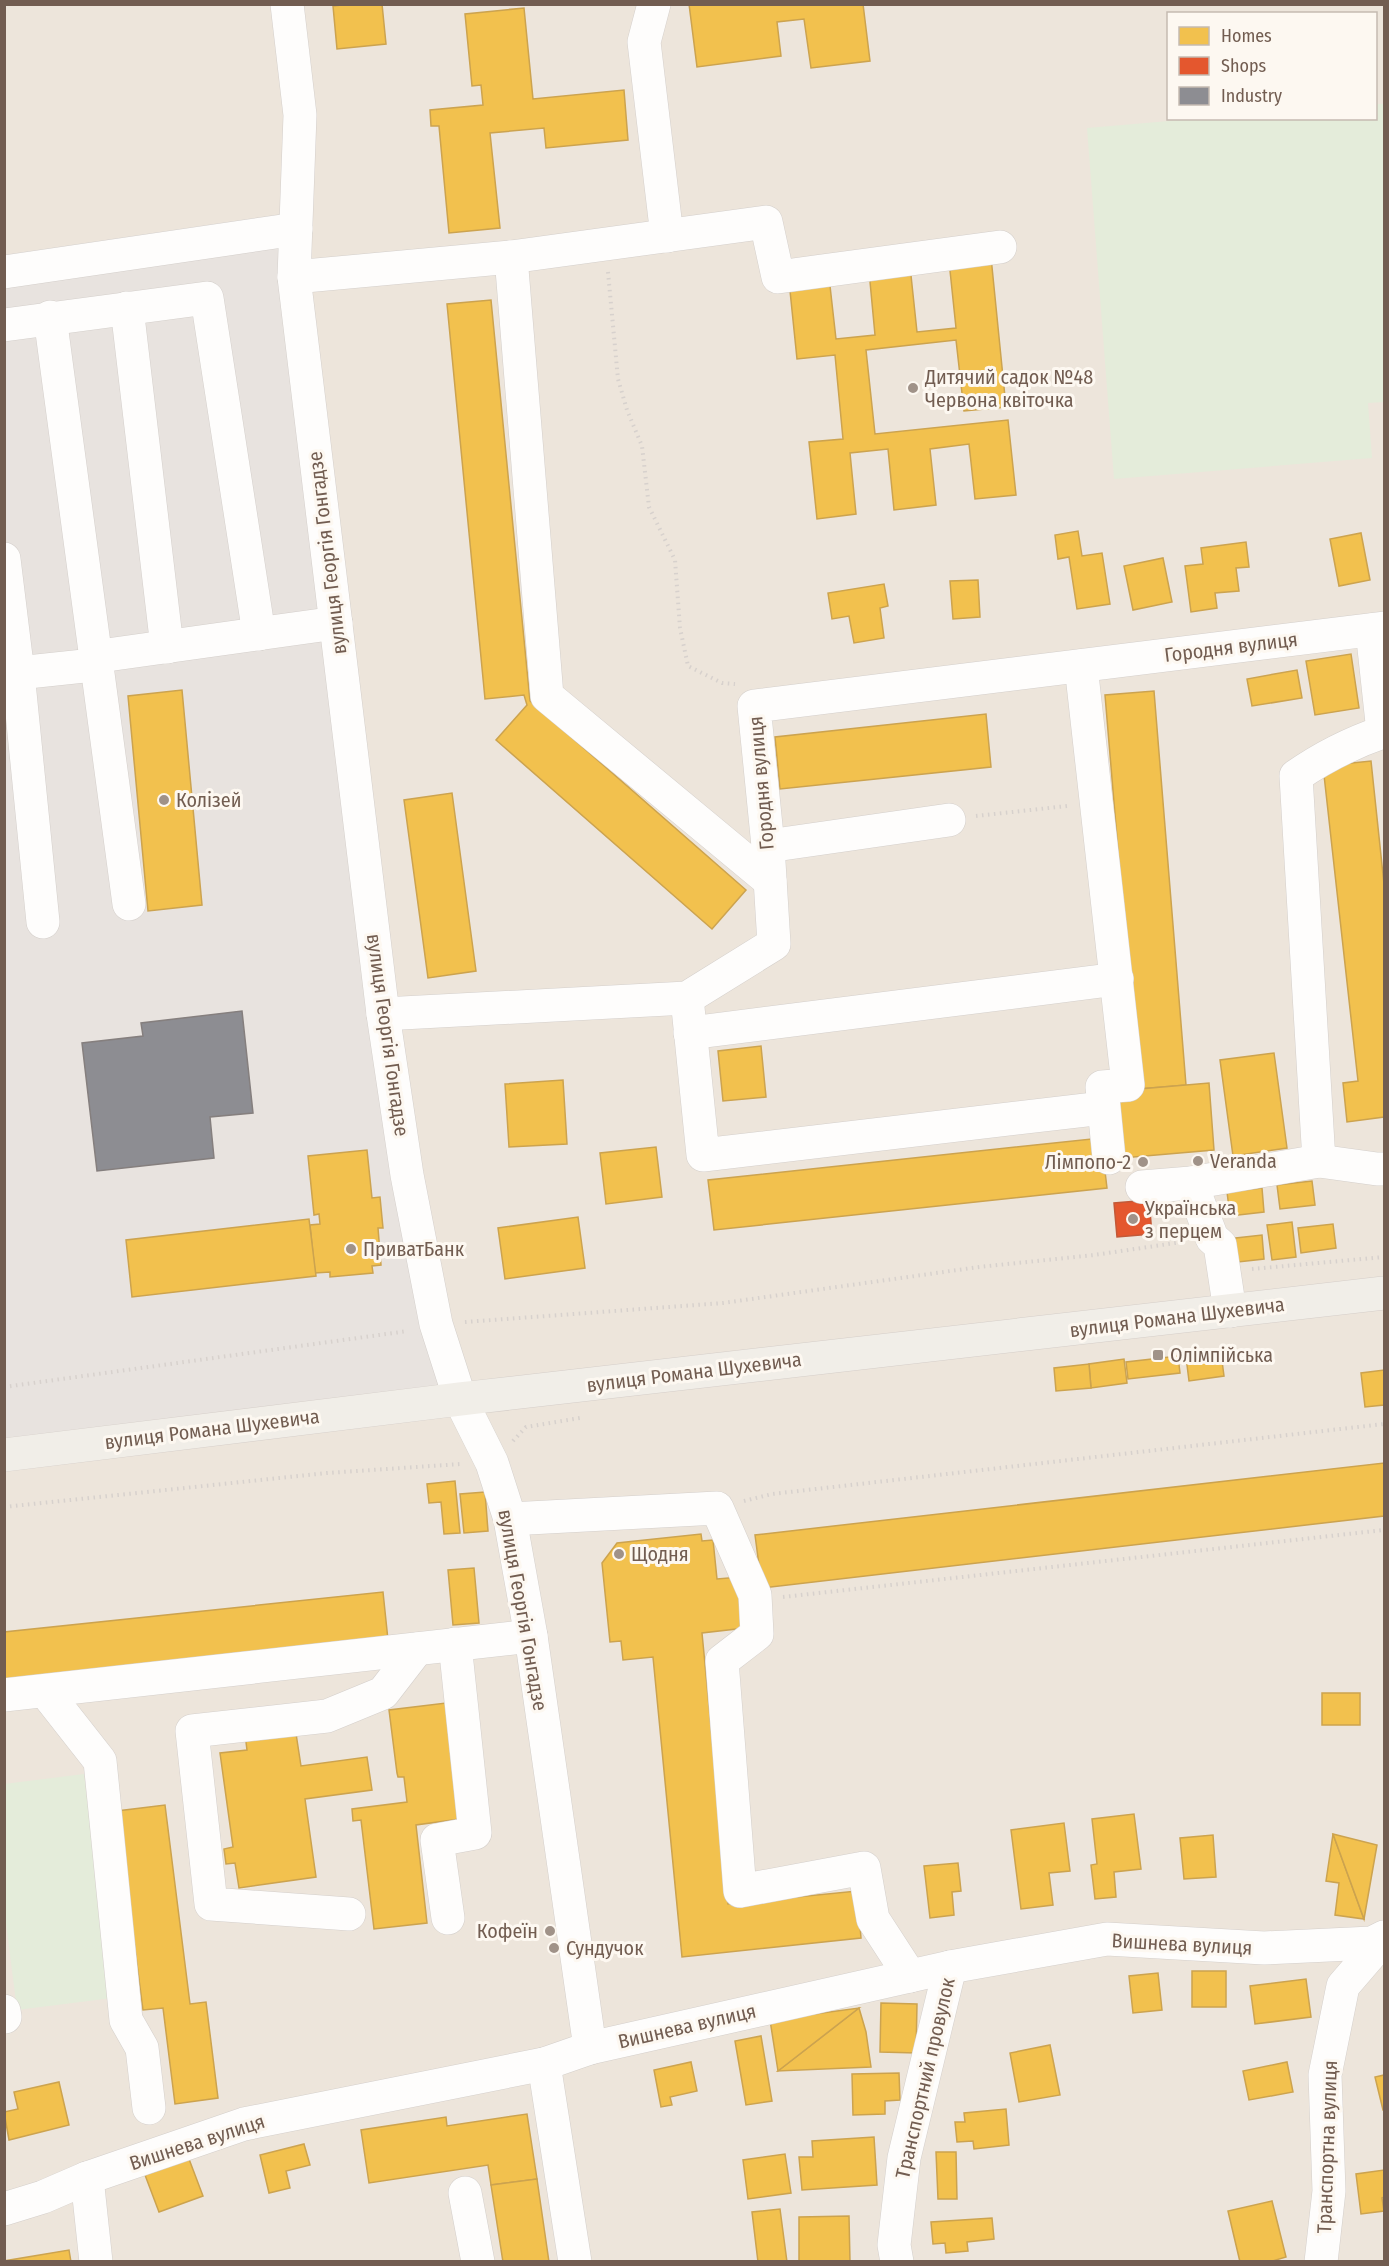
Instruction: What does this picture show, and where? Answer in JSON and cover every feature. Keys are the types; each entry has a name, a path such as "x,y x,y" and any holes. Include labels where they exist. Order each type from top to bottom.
{"main road":[{"name":"вулиця Романа Шухевича","path":"4,1455 460,1399 1384,1293"}],"street":[{"name":"вулиця Георгія Гонгадзе","path":"287,4 300,115 294,277 383,1014 407,1175 436,1324 460,1399 492,1463 510,1519 531,1636 590,2048"},
{"path":"654,4 644,42 667,236"},
{"path":"294,277 511,257 766,222 778,277 1000,247"},
{"path":"4,272 296,230"},
{"path":"511,257 547,696 770,881"},
{"path":"4,325 50,317 207,298 260,634"},
{"path":"127,308 167,647"},
{"path":"50,317 129,904"},
{"path":"4,559 43,922"},
{"path":"18,673 84,666 107,655 336,623"},
{"path":"1319,1161 1296,776 1320,759 1383,732 1378,629"},
{"name":"Городня вулиця","path":"383,1014 687,998 774,944 768,846 754,706 1378,629"},
{"path":"1081,666 1128,1085 1102,1087 1109,1158"},
{"path":"768,846 949,820"},
{"path":"690,1033 1117,979"},
{"path":"687,998 703,1155 1103,1108"},
{"path":"1142,1187 1191,1183 1319,1161 1377,1170 1384,1169"},
{"path":"1191,1183 1212,1238 1220,1245 1230,1311"},
{"path":"510,1519 717,1508 755,1594 757,1634 722,1661 740,1891 864,1868 873,1919 910,1976"},
{"path":"4,1695 531,1636"},
{"path":"448,1918 437,1840 475,1833 455,1644"},
{"path":"349,1914 212,1904 192,1731 327,1716 383,1693 417,1649"},
{"path":"45,1691 100,1761 126,2020 141,2048 149,2108"},
{"name":"Вишнева вулиця","path":"4,2209 244,2124 544,2064 590,2048 951,1967 1107,1939 1264,1948 1372,1943 1384,1937"},
{"name":"Транспортна вулиця","path":"1322,2262 1329,2191 1325,2075 1343,1986 1374,1950 1384,1943"},
{"name":"Транспортний провулок","path":"897,2262 894,2245 904,2158 951,1967"},
{"path":"4,2011 5,2017"},
{"path":"544,2064 575,2262"},
{"path":"87,2178 96,2262"},
{"path":"465,2193 477,2262"}],"path":[{"path":"605,244 618,378 627,410 642,446 649,507 675,560 680,628 688,666 722,683 738,684 754,706"},
{"path":"949,820 1096,803"},
{"path":"4,1387 394,1334 436,1324 723,1304 979,1267 1094,1255 1212,1238"},
{"path":"1224,1272 1384,1257"},
{"path":"717,1508 772,1494 1384,1424"},
{"path":"4,1507 327,1473 492,1463"},
{"path":"755,1594 786,1598 1384,1530"}],"shaded area":[{"path":"4,5 274,5 288,116 284,214 5,255"},
{"path":"299,5 1384,5 1384,1280 468,1384 448,1321 396,1012 306,276"},
{"path":"284,214 444,1387 5,1441 5,255"},
{"path":"1384,1306 1384,2261 5,2261 4,1467"}],"green space":[{"path":"1377,104 1384,104 1384,402 1368,403 1372,458 1114,479 1087,128 1181,120 1377,120"},
{"path":"84,1774 112,1998 17,2010 4,1907 4,1784"}],"building: Homes":[{"path":"382,4 386,44 337,49 333,6"},
{"path":"689,4 863,4 870,61 811,68 804,19 777,22 781,56 697,67"},
{"path":"524,8 533,99 624,90 628,140 546,148 544,128 490,133 500,228 449,233 439,126 431,126 430,110 483,105 481,85 472,86 465,14"},
{"path":"991,257 1006,407 964,411 956,340 866,350 875,434 1008,420 1016,495 975,499 969,444 930,449 936,505 894,510 888,449 850,453 856,514 817,519 809,442 843,439 835,355 797,359 789,281 829,277 836,339 875,335 869,271 910,266 917,332 956,328 949,261"},
{"path":"491,300 530,701 746,890 712,929 496,740 527,705 524,695 485,699 447,304"},
{"path":"1078,531 1082,556 1102,553 1110,604 1077,609 1069,557 1058,559 1055,535"},
{"path":"1361,533 1370,580 1339,586 1330,539"},
{"path":"1246,542 1249,567 1236,568 1239,591 1215,593 1217,608 1191,612 1185,566 1203,564 1201,548"},
{"path":"1163,558 1172,602 1133,610 1124,566"},
{"path":"978,580 980,617 953,619 950,581"},
{"path":"884,584 888,606 880,608 884,638 854,643 849,616 832,619 828,593"},
{"path":"1351,654 1359,708 1315,715 1306,661"},
{"path":"1297,670 1302,698 1252,706 1247,679"},
{"path":"182,690 202,905 148,911 128,696"},
{"path":"1154,691 1186,1085 1138,1089 1105,695"},
{"path":"986,714 991,767 780,789 775,737"},
{"path":"1371,761 1384,884 1384,1117 1347,1122 1343,1083 1358,1081 1323,766"},
{"path":"452,793 476,971 428,978 404,800"},
{"path":"761,1046 766,1097 723,1101 718,1051"},
{"path":"1274,1053 1287,1148 1233,1156 1220,1060"},
{"path":"563,1080 567,1144 509,1147 505,1084"},
{"path":"1209,1083 1214,1150 1122,1158 1116,1091"},
{"path":"1101,1138 1107,1188 714,1230 708,1180"},
{"path":"656,1147 662,1197 606,1204 600,1153"},
{"path":"367,1150 372,1198 380,1197 383,1228 378,1228 381,1265 372,1266 373,1273 330,1277 330,1272 315,1273 310,1225 320,1224 319,1214 314,1215 308,1156"},
{"path":"1312,1181 1315,1205 1280,1209 1277,1185"},
{"path":"1262,1188 1264,1212 1230,1216 1227,1192"},
{"path":"578,1217 585,1268 505,1279 498,1228"},
{"path":"309,1219 316,1276 132,1297 126,1240"},
{"path":"1292,1222 1296,1257 1272,1260 1267,1225"},
{"path":"1333,1224 1336,1248 1301,1253 1298,1228"},
{"path":"1262,1235 1264,1259 1229,1263 1227,1239"},
{"path":"1221,1353 1224,1376 1189,1381 1186,1357"},
{"path":"1178,1356 1180,1373 1128,1379 1126,1362"},
{"path":"1124,1359 1127,1383 1091,1388 1089,1364"},
{"path":"1089,1364 1091,1388 1056,1391 1054,1368"},
{"path":"1384,1370 1384,1405 1365,1407 1361,1373"},
{"path":"1384,1463 1384,1516 762,1588 755,1535"},
{"path":"455,1481 460,1533 444,1534 441,1502 429,1503 427,1484"},
{"path":"485,1492 488,1531 464,1533 460,1494"},
{"path":"701,1534 702,1541 713,1540 717,1579 740,1577 745,1628 702,1633 728,1904 857,1891 861,1938 682,1957 653,1657 623,1660 621,1641 610,1642 602,1563 617,1543"},
{"path":"474,1568 479,1623 453,1625 448,1570"},
{"path":"383,1592 388,1640 4,1682 4,1632"},
{"path":"1322,1693 1360,1693 1360,1725 1322,1725"},
{"path":"446,1703 460,1819 416,1825 427,1923 374,1929 361,1820 353,1821 352,1809 407,1802 404,1777 398,1777 397,1773 389,1710"},
{"path":"295,1727 301,1766 367,1757 372,1790 305,1799 316,1877 239,1888 235,1863 226,1864 224,1849 233,1847 220,1753 247,1750 245,1734"},
{"path":"165,1805 190,2004 206,2002 218,2098 175,2104 163,2008 143,2010 117,1811"},
{"path":"1134,1814 1141,1869 1114,1872 1116,1897 1095,1899 1091,1865 1097,1864 1092,1819"},
{"path":"1064,1823 1070,1871 1049,1873 1053,1905 1021,1909 1011,1830"},
{"path":"1333,1834 1364,1919 1335,1915 1339,1883 1326,1881"},
{"path":"1333,1834 1377,1845 1364,1919"},
{"path":"1213,1835 1216,1877 1184,1879 1180,1838"},
{"path":"958,1863 961,1891 952,1892 954,1915 930,1918 924,1866"},
{"path":"1192,1971 1226,1971 1226,2007 1192,2007"},
{"path":"1158,1973 1162,2010 1133,2013 1129,1976"},
{"path":"1306,1979 1311,2017 1255,2024 1250,1986"},
{"path":"881,2003 917,2004 916,2053 880,2052"},
{"path":"859,2008 866,2032 871,2067 778,2071"},
{"path":"859,2008 778,2071 770,2020"},
{"path":"761,2036 772,2101 746,2105 735,2041"},
{"path":"1050,2045 1060,2095 1019,2102 1010,2053"},
{"path":"691,2062 697,2091 670,2097 672,2105 661,2107 654,2070"},
{"path":"1287,2062 1293,2092 1249,2100 1243,2071"},
{"path":"899,2073 900,2100 885,2101 885,2114 853,2115 852,2074"},
{"path":"1384,2075 1384,2110 1383,2110 1375,2077"},
{"path":"59,2082 69,2125 9,2140 4,2112 18,2109 14,2092"},
{"path":"1006,2109 1009,2145 974,2149 973,2141 957,2142 955,2122 965,2122 964,2113"},
{"path":"527,2114 537,2179 491,2185 488,2165 369,2183 361,2130 446,2117 447,2126"},
{"path":"874,2137 877,2185 802,2190 799,2157 813,2157 812,2141"},
{"path":"304,2144 310,2165 286,2171 290,2188 269,2193 260,2155"},
{"path":"936,2152 956,2152 957,2199 938,2199"},
{"path":"785,2154 791,2193 748,2199 743,2160"},
{"path":"189,2159 203,2196 159,2212 145,2175"},
{"path":"1384,2170 1384,2197 1382,2198 1384,2211 1361,2214 1356,2174"},
{"path":"537,2179 549,2262 503,2262 491,2185"},
{"path":"1272,2201 1286,2257 1269,2262 1240,2262 1228,2211"},
{"path":"780,2209 787,2262 758,2262 752,2212"},
{"path":"849,2216 850,2262 799,2262 799,2217"},
{"path":"992,2218 994,2239 967,2242 968,2251 946,2253 945,2243 933,2244 931,2222"},
{"path":"69,2250 71,2262 4,2262 4,2261"}],"building: Shops":[{"path":"1149,1200 1152,1234 1117,1237 1114,1203"}],"building: Industry":[{"path":"242,1011 253,1113 210,1117 214,1158 97,1171 82,1043 143,1036 141,1023"}],"place":[{"name":"Дитячий садок №48 Червона квіточка","path":"913,388"},
{"name":"Колізей","path":"164,800"},
{"name":"Veranda","path":"1198,1161"},
{"name":"Лімпопо-2","path":"1143,1162"},
{"name":"Українська з перцем","path":"1133,1219"},
{"name":"ПриватБанк","path":"351,1249"},
{"name":"Олiмпiйська","path":"1158,1355"},
{"name":"Щодня","path":"619,1554"},
{"name":"Кофеїн","path":"550,1931"},
{"name":"Сундучок","path":"554,1948"}]}
